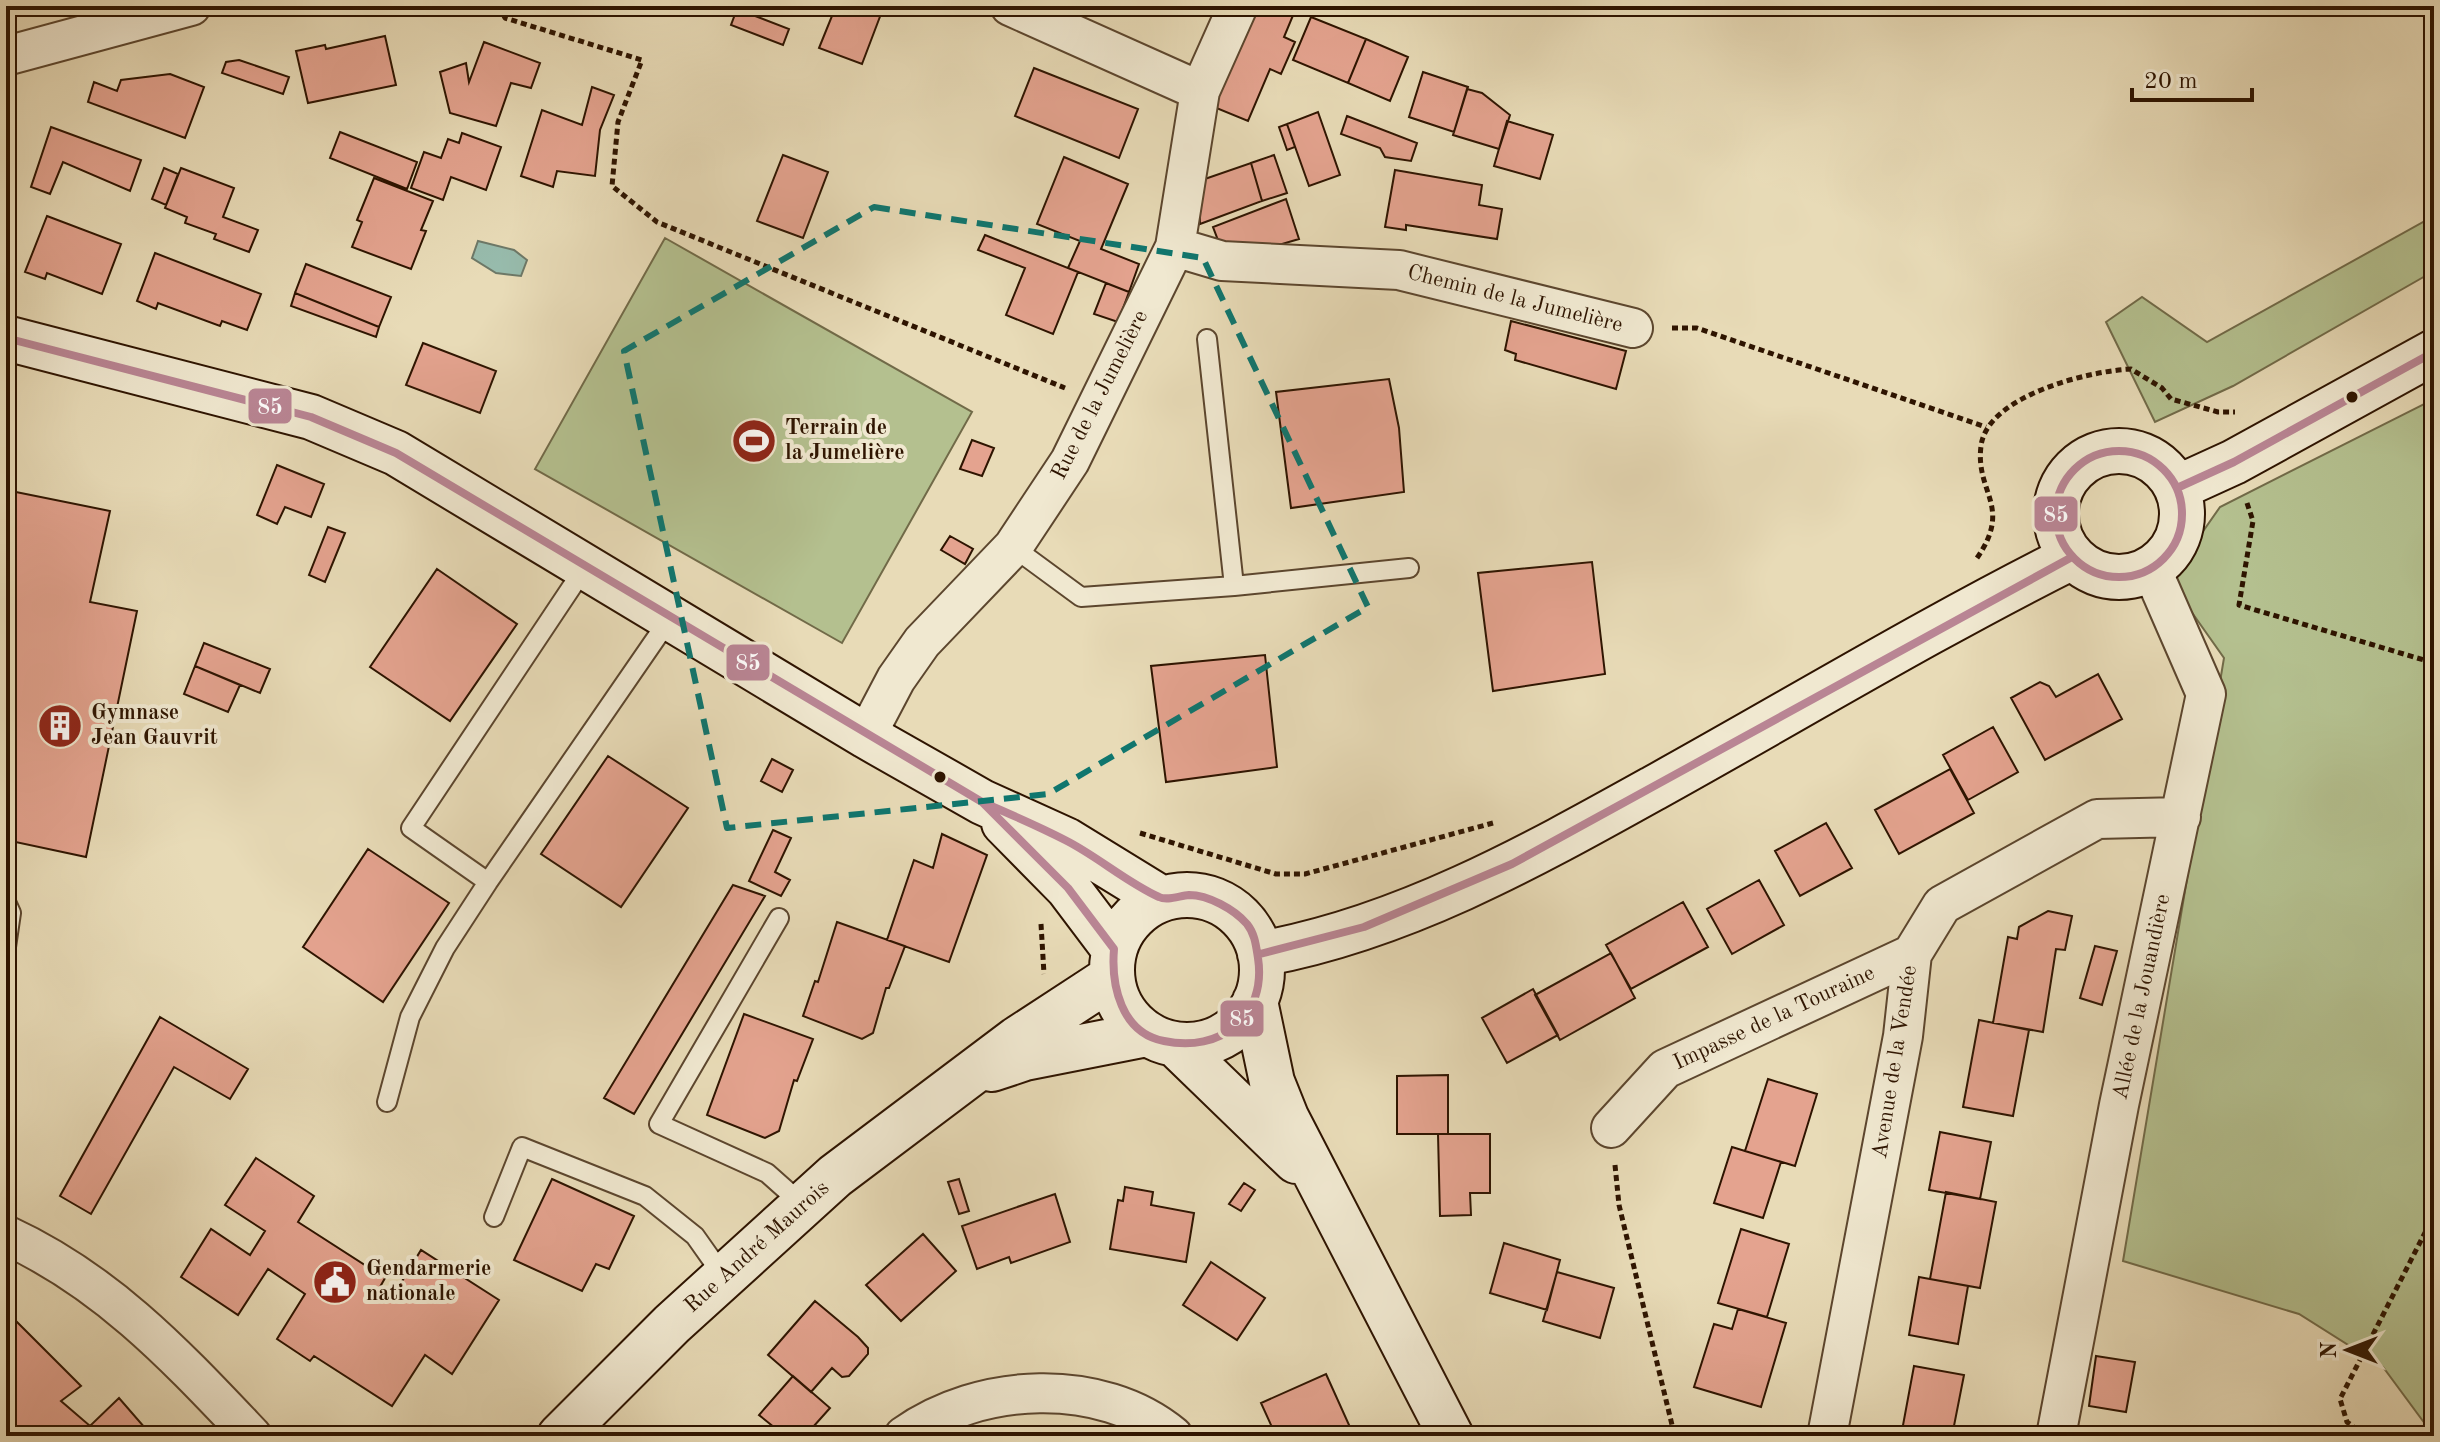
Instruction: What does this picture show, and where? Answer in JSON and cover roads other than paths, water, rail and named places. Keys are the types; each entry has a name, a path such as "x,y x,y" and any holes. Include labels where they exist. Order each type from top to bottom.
{"main road":[{"path":"6,338 311,417 396,453 866,736 982,802 1066,840 1162,899"},
{"path":"2177,488 2234,462 2434,352"},
{"path":"2125,450 2147,457 2165,469 2177,488 2182,505 2176,541 2151,568 2131,576 2110,577 2089,570 2072,557 2060,538 2056,506 2068,476 2084,461 2104,452 2125,450"},
{"path":"1260,954 1331,939 1387,920 1477,880 1570,834 2072,557"},
{"path":"982,802 1061,880 1113,963 1122,1009 1161,1039 1326,1191"},
{"path":"1113,963 1132,918 1162,899 1192,895 1222,904 1247,924 1260,954 1261,978 1255,1001 1238,1025 1213,1041 1161,1039"},
{"name":"Rue André Maurois","path":"560,1436 803,1205 900,1125 970,1076 1113,963"},
{"path":"1255,1001 1272,1082 1286,1117 1451,1436"},
{"name":"Rue André Maurois","path":"970,1076 1025,1058 1161,1039"}],"street":[{"path":"6,56 191,6"},
{"path":"1010,6 1200,91"},
{"name":"Rue de la Jumelière","path":"866,736 896,679 922,642 1013,547 1070,461 1175,247 1200,91 1238,6"},
{"name":"Chemin de la Jumelière","path":"1175,247 1222,261 1399,270 1633,328"},
{"name":"Allée de la Jouandière","path":"2056,1436 2119,1105 2206,694 2168,613 2151,568"},
{"name":"Avenue de la Vendée","path":"1827,1436 1903,1036 1912,954 1942,905 2097,819 2181,817"},
{"name":"Impasse de la Touraine","path":"1611,1128 1665,1069 1912,954"},
{"path":"6,1235 53,1256 153,1333 252,1436"},
{"path":"904,1436 958,1409 988,1400 1045,1393 1094,1399 1132,1411 1173,1436"}],"lane":[{"path":"1207,339 1234,586"},
{"path":"1013,547 1081,597 1234,586 1409,568"},
{"path":"488,882 411,828 573,585 583,564"},
{"path":"387,1102 410,1017 445,948 671,617"},
{"path":"6,902 11,913 6,947"},
{"path":"779,918 659,1124 767,1173 803,1205"},
{"path":"494,1217 522,1147 645,1196 695,1236 724,1277"}],"place":[{"name":"Terrain de la Jumelière","path":"754,441"},
{"name":"Gymnase Jean Gauvrit","path":"60,726"},
{"name":"Gendarmerie nationale","path":"335,1282"}]}
